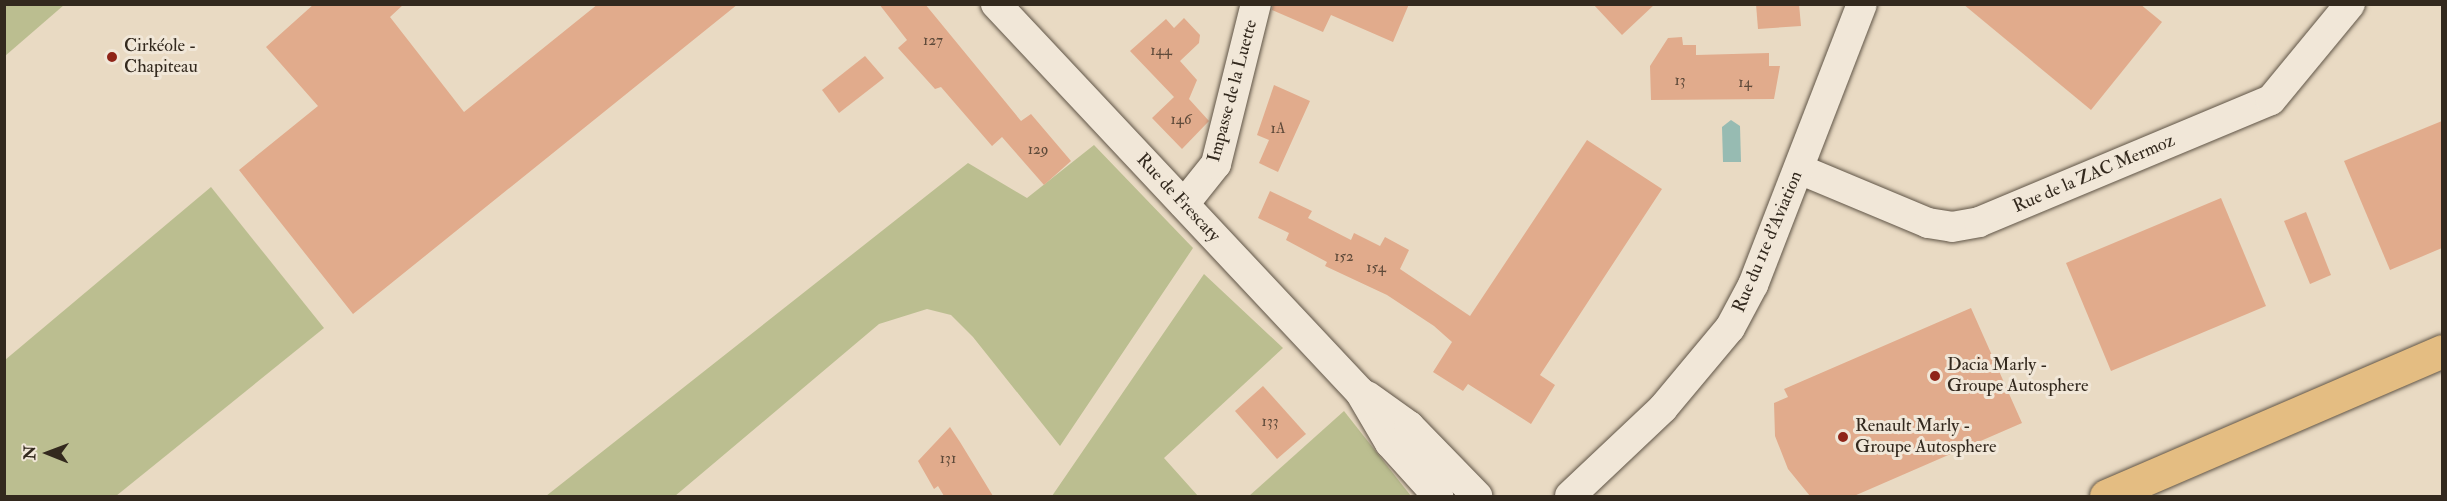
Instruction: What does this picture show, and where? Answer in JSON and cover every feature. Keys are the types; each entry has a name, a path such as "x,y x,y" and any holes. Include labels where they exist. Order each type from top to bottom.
{"main road":[{"path":"2106,496 2442,351"}],"street":[{"name":"Rue de Frescaty","path":"996,4 1360,392 1409,426 1477,496"},
{"name":"Impasse de la Luette","path":"1184,204 1216,164 1256,4"},
{"name":"Rue du 11e d'Aviation","path":"1570,496 1663,408 1730,328 1799,169 1862,4"},
{"name":"Rue de la ZAC Mermoz","path":"1799,169 1928,223 1952,227 1978,222 2271,100 2350,4"},
{"name":"Rue de Frescaty","path":"1360,392 1390,443 1438,496"}],"green space":[{"path":"5,5 64,5 5,56"},
{"path":"1094,145 1193,248 1060,446 973,337 951,315 927,309 879,324 675,496 546,496 968,163 1027,198"},
{"path":"211,187 324,328 116,496 5,496 5,360"},
{"path":"1204,274 1283,348 1164,458 1198,496 1052,496"},
{"path":"1344,411 1411,496 1249,496"}],"water":[{"path":"1731,120 1740,126 1741,162 1723,162 1722,127"}],"building":[{"path":"314,4 404,4 390,17 464,112 598,4 738,4 353,314 239,170 318,106 266,47"},
{"path":"879,4 925,4 1021,121 1031,114 1071,161 1044,185 1002,137 992,146 941,87 935,89 898,48 907,40"},
{"path":"1273,4 1409,4 1393,42 1331,15 1323,32 1272,10"},
{"path":"1593,4 1655,4 1622,35"},
{"path":"1756,4 1799,4 1801,26 1758,29"},
{"path":"1963,4 2140,4 2162,22 2091,110"},
{"path":"1184,18 1200,35 1199,43 1180,61 1197,80 1189,99 1209,121 1182,149 1152,118 1174,97 1130,51 1166,19 1174,28"},
{"path":"1682,37 1683,45 1696,45 1696,55 1769,53 1769,66 1780,66 1774,99 1651,100 1650,66 1668,38"},
{"path":"865,56 884,78 839,113 822,90"},
{"path":"1274,85 1310,101 1278,172 1259,163 1269,140 1257,135"},
{"path":"2442,121 2442,248 2390,270 2344,161"},
{"path":"1587,140 1662,189 1540,375 1555,385 1531,424 1468,384 1463,391 1433,372 1452,342 1434,326 1387,295 1325,266 1327,262 1286,240 1289,233 1258,218 1270,191 1312,211 1308,218 1351,240 1354,233 1380,246 1385,237 1409,250 1400,269 1470,316"},
{"path":"2221,198 2266,306 2111,371 2066,263"},
{"path":"2306,212 2331,275 2310,284 2284,221"},
{"path":"1971,308 2022,423 1854,496 1810,496 1788,469 1775,436 1774,403 1788,397 1784,389"},
{"path":"1263,386 1306,434 1277,459 1235,411"},
{"path":"950,427 993,496 944,496 938,486 934,489 918,461"}],"place":[{"name":"Cirkéole - Chapiteau","path":"112,57"},
{"name":"Dacia Marly - Groupe Autosphere","path":"1935,376"},
{"name":"Renault Marly - Groupe Autosphere","path":"1843,437"}]}
